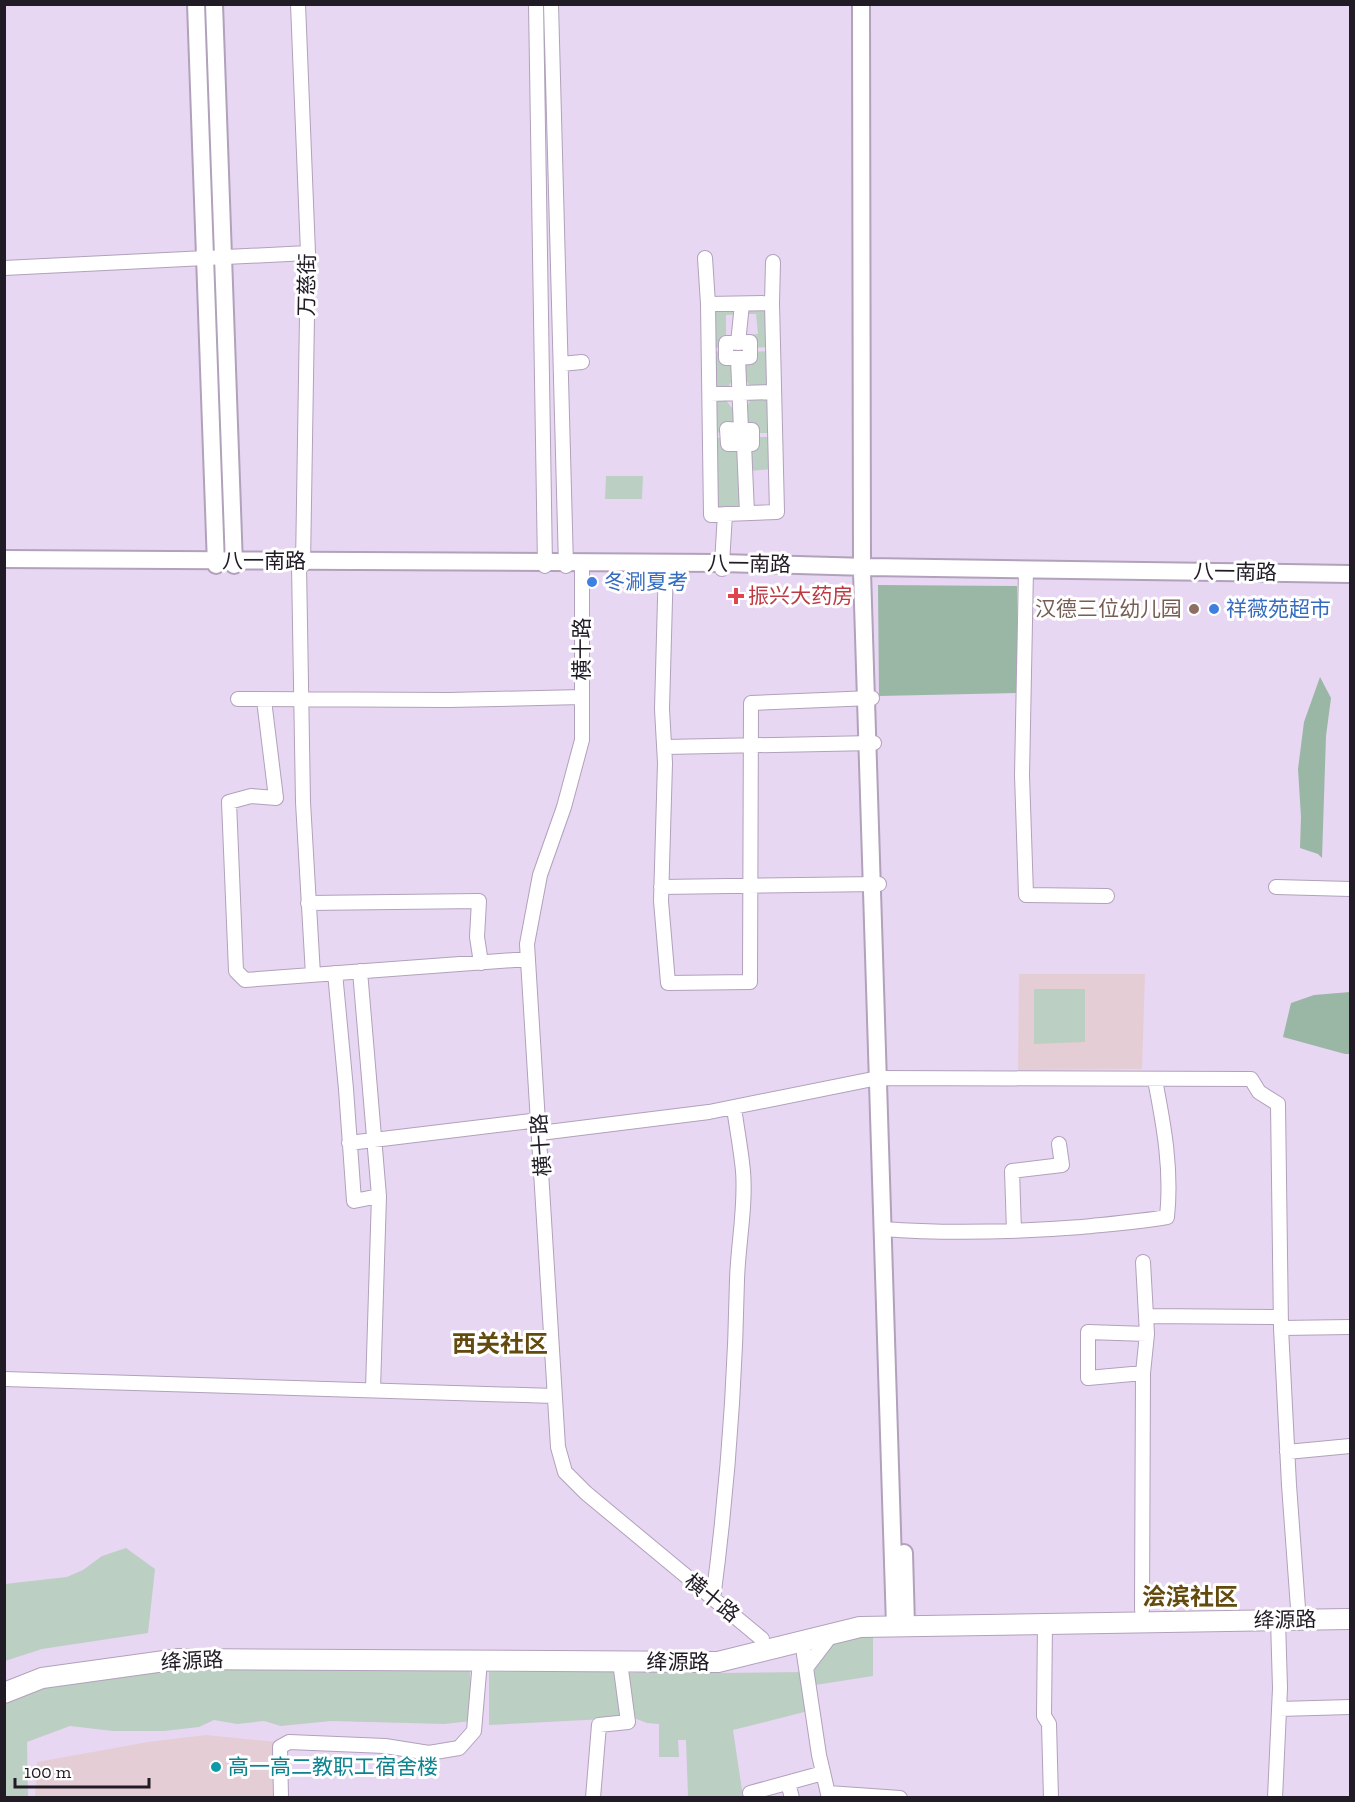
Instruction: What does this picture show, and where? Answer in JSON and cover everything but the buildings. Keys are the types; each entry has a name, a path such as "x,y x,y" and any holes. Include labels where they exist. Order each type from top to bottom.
{"highway":[{"name":"绛源路","path":"4,1693 42,1678 179,1659 718,1662 860,1627 901,1620 1142,1610 1350,1607"},
{"name":"绛源路","path":"4,1680 39,1667 178,1647 717,1650 859,1615 901,1620 1045,1624 1350,1619"}],"main road":[{"path":"196,4 216,563"},
{"path":"214,4 234,562"},
{"path":"861,4 865,569 901,1620"},
{"path":"865,569 868,4"},
{"name":"八一南路","path":"4,560 216,563"},
{"name":"八一南路","path":"4,564 234,562 666,565 1350,580"},
{"name":"八一南路","path":"1026,572 1350,574"}],"street":[{"name":"万慈街","path":"298,4 308,253 300,700 303,802 313,975"},
{"path":"536,4 545,564"},
{"name":"横十路","path":"551,4 561,364 582,697 582,740 564,807 540,875 527,944 558,1447 565,1472 586,1494 762,1639"},
{"path":"4,268 308,253"},
{"path":"705,258 708,304 711,515 777,512 773,262"},
{"path":"708,304 772,303"},
{"path":"738,347 742,304"},
{"path":"709,350 738,347 773,348"},
{"path":"738,347 750,357 738,358 739,394 746,436 747,513"},
{"path":"561,364 582,362"},
{"path":"710,394 774,392"},
{"path":"710,437 728,436 728,444 746,436 775,434"},
{"path":"722,566 725,514 728,514"},
{"path":"666,565 662,709 665,747 661,887 668,983 750,982 751,703 869,698"},
{"path":"1026,572 1022,775 1026,895 1107,896"},
{"path":"238,699 449,700 582,697"},
{"path":"264,700 276,798 251,796 229,802 236,971 245,980 528,959"},
{"path":"665,747 871,743"},
{"path":"661,887 875,884"},
{"path":"1276,887 1350,889"},
{"path":"309,903 479,902 477,937 481,963"},
{"path":"360,971 379,1196 373,1389"},
{"path":"335,973 354,1202 379,1196"},
{"path":"349,1143 374,1138 671,1118 734,1108 882,1078 1251,1079 1258,1092 1278,1104 1281,1322 1298,1608"},
{"path":"887,1229 1014,1231 1139,1222 1167,1217 1170,1187 1167,1140 1155,1080"},
{"path":"712,1599 724,1513 741,1231 743,1172 734,1108"},
{"path":"1014,1231 1012,1171 1062,1165 1059,1144"},
{"path":"1142,1610 1143,1373 1147,1334 1143,1262"},
{"path":"1146,1316 1350,1327"},
{"path":"1143,1373 1088,1378 1088,1332 1147,1334"},
{"path":"4,1379 554,1396"},
{"path":"1287,1452 1350,1446"},
{"path":"1275,1797 1279,1709 1278,1620"},
{"path":"1045,1624 1044,1716 1049,1724 1052,1797"},
{"path":"806,1668 832,1634"},
{"path":"802,1641 819,1755 829,1795 900,1797"},
{"path":"281,1797 280,1747 290,1742 385,1746 429,1753 459,1748 474,1731 480,1661"},
{"path":"593,1797 599,1725 628,1722 620,1662"},
{"path":"1279,1709 1350,1707"},
{"path":"750,1793 823,1773"},
{"path":"788,1783 792,1797"}],"shaded area":[{"path":"1019,974 1145,974 1142,1069 1018,1070"},
{"path":"206,1735 277,1742 276,1797 35,1798 37,1762 148,1742"}],"green space":[{"path":"738,308 739,314 726,315 726,335 736,335 724,348 714,348 712,309"},
{"path":"744,308 769,308 771,347 751,348 740,336 758,334 756,314 744,314"},
{"path":"723,351 736,359 732,381 726,390 713,391 711,352"},
{"path":"771,351 772,391 754,391 747,382 740,380 740,360 752,352"},
{"path":"772,394 773,433 754,433 743,428 741,409 747,407 752,396"},
{"path":"713,396 724,397 731,407 737,409 738,427 713,433"},
{"path":"754,437 773,437 773,469 748,471 747,447"},
{"path":"713,438 725,438 741,447 745,508 714,509"},
{"path":"606,476 643,476 642,499 605,499"},
{"path":"878,585 1017,586 1017,693 879,696"},
{"path":"1320,677 1331,698 1326,736 1322,858 1318,854 1300,848 1298,769 1304,722"},
{"path":"1034,989 1085,989 1085,1042 1034,1044"},
{"path":"1350,992 1350,1054 1283,1037 1291,1003 1314,995"},
{"path":"126,1548 155,1569 148,1633 42,1649 5,1661 5,1584 67,1577 83,1570 102,1556"},
{"path":"873,1626 873,1676 809,1686 812,1710 733,1730 743,1797 688,1797 686,1740 678,1740 679,1757 659,1757 659,1724 647,1723 634,1718 627,1673 715,1669 717,1673 806,1672 802,1641"},
{"path":"182,1663 465,1667 470,1671 472,1721 444,1724 331,1721 281,1726 264,1721 237,1724 214,1720 199,1727 164,1731 113,1731 70,1726 27,1742 28,1797 5,1798 5,1697 19,1691"},
{"path":"616,1671 624,1718 489,1725 489,1672"}],"place":[{"name":"冬涮夏考","path":"592,582"},
{"name":"振兴大药房","path":"736,596"},
{"name":"汉德三位幼儿园","path":"1194,609"},
{"name":"祥薇苑超市","path":"1214,609"},
{"name":"高一高二教职工宿舍楼","path":"216,1767"}],"district":[{"name":"西关社区","path":"500,1344"},
{"name":"浍滨社区","path":"1190,1597"}]}
